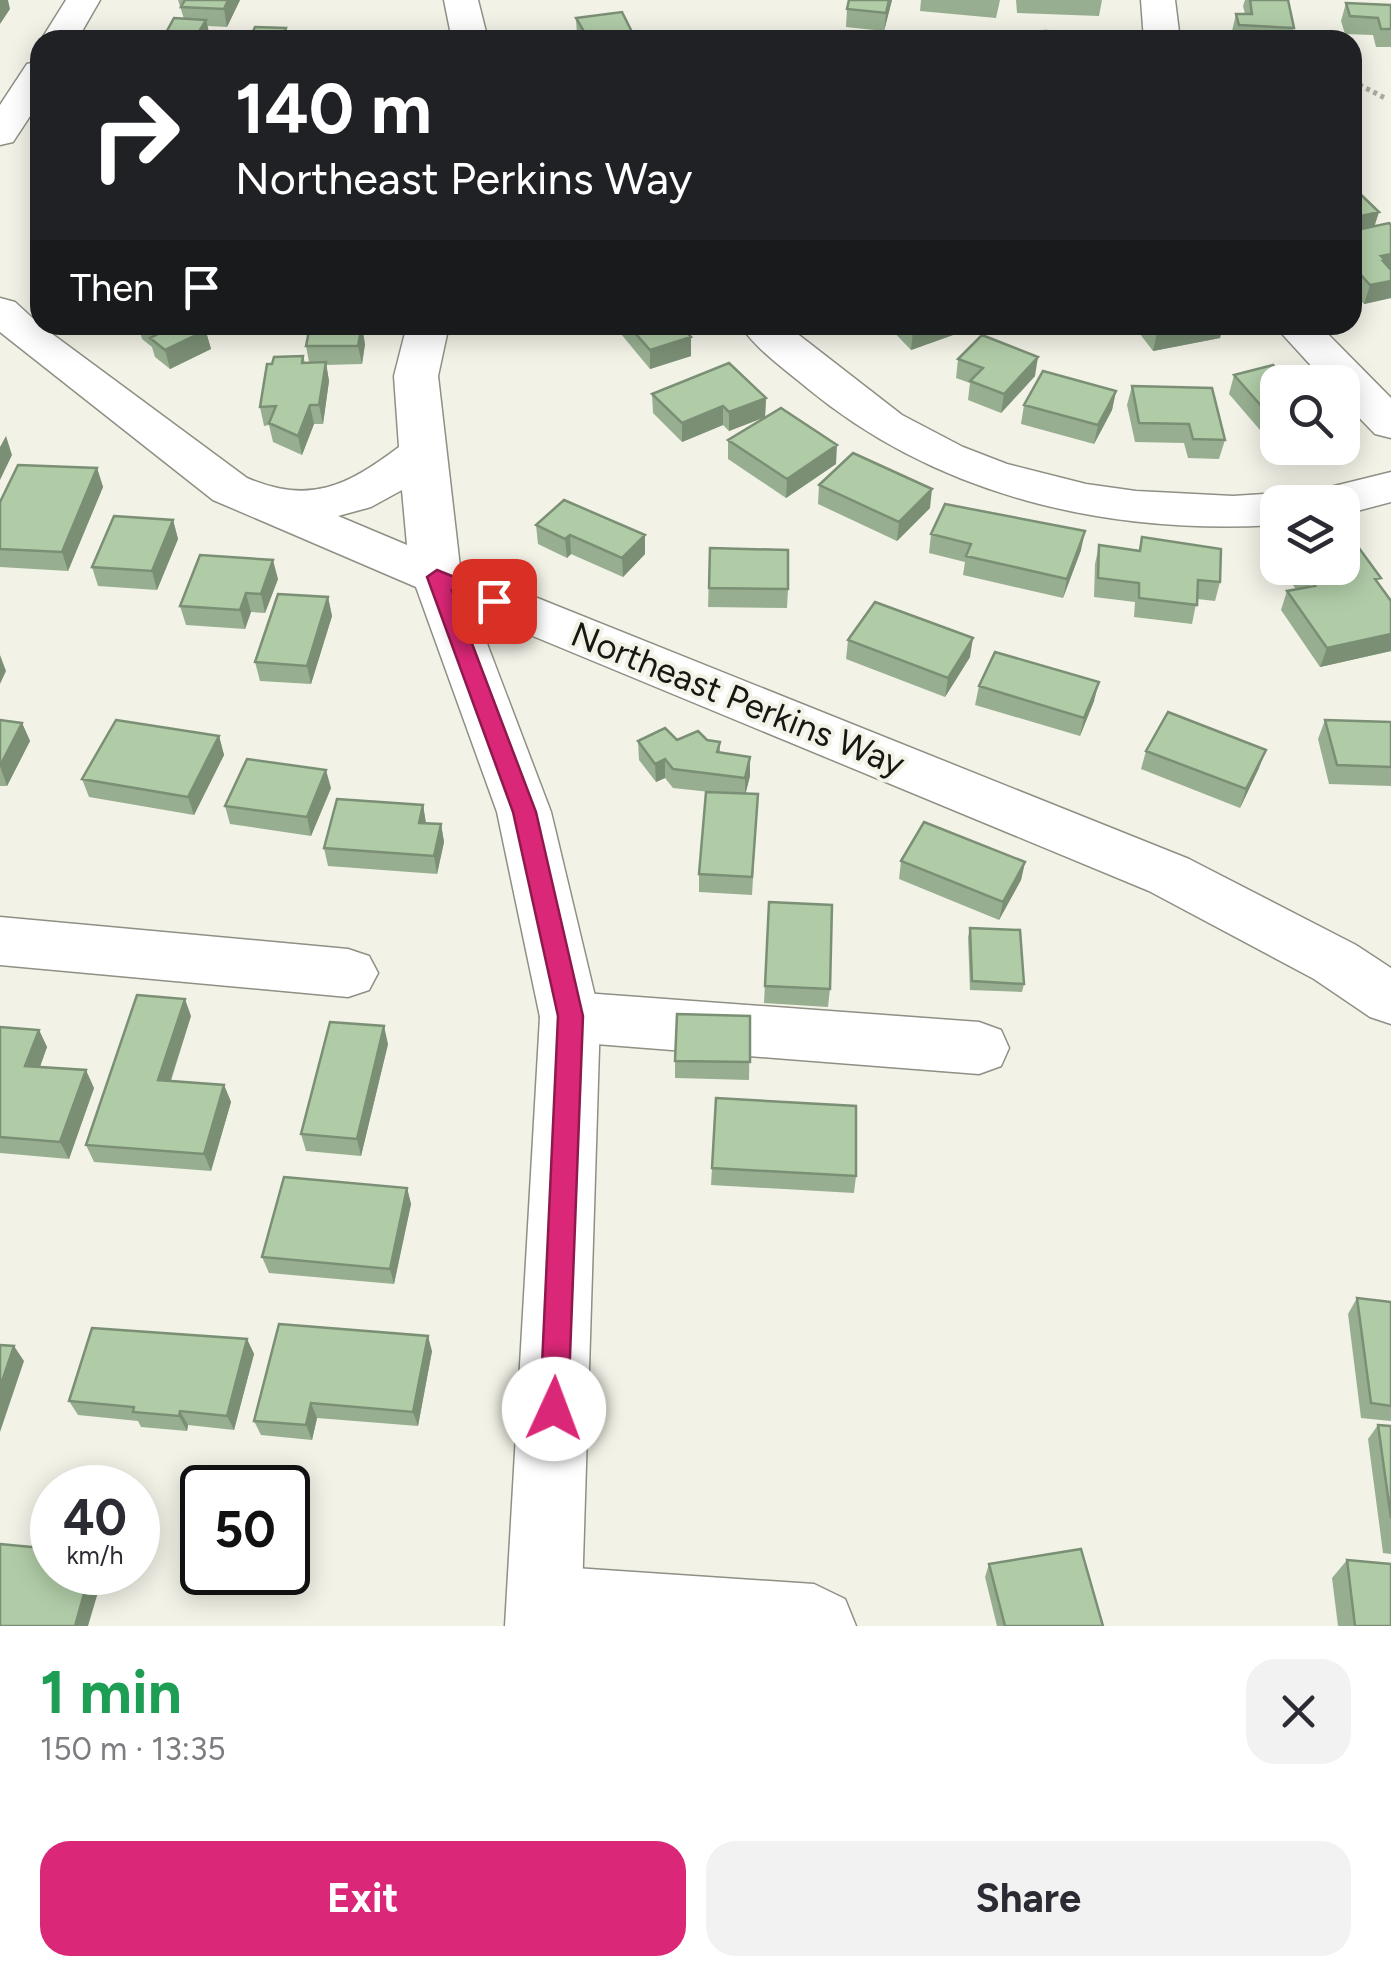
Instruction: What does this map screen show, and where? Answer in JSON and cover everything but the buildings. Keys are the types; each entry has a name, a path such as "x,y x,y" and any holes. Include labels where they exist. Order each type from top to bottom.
{"main road":[{"path":"65,30 83,0"},
{"path":"461,0 469,30"},
{"path":"1158,0 1161,30"},
{"path":"0,134 30,88"},
{"name":"Northeast Perkins Way","path":"0,310 30,335"},
{"name":"Northeast Perkins Way","path":"30,335 230,489 1170,875 1335,962 1391,999"},
{"path":"426,335 416,376 437,577 524,812 570,1016 544,1615 814,1622 818,1626"},
{"path":"772,335 820,379 907,438 976,469 1052,493 1140,506 1260,511"},
{"path":"1305,335 1391,424"},
{"path":"272,507 324,506 372,491 422,452"},
{"path":"1360,495 1391,487"},
{"path":"0,942 348,972"},
{"path":"570,1016 979,1048"}],"path":[{"path":"1362,86 1385,98"}],"route":[{"path":"494,601 437,577 524,812 570,1016 554,1409"}]}
